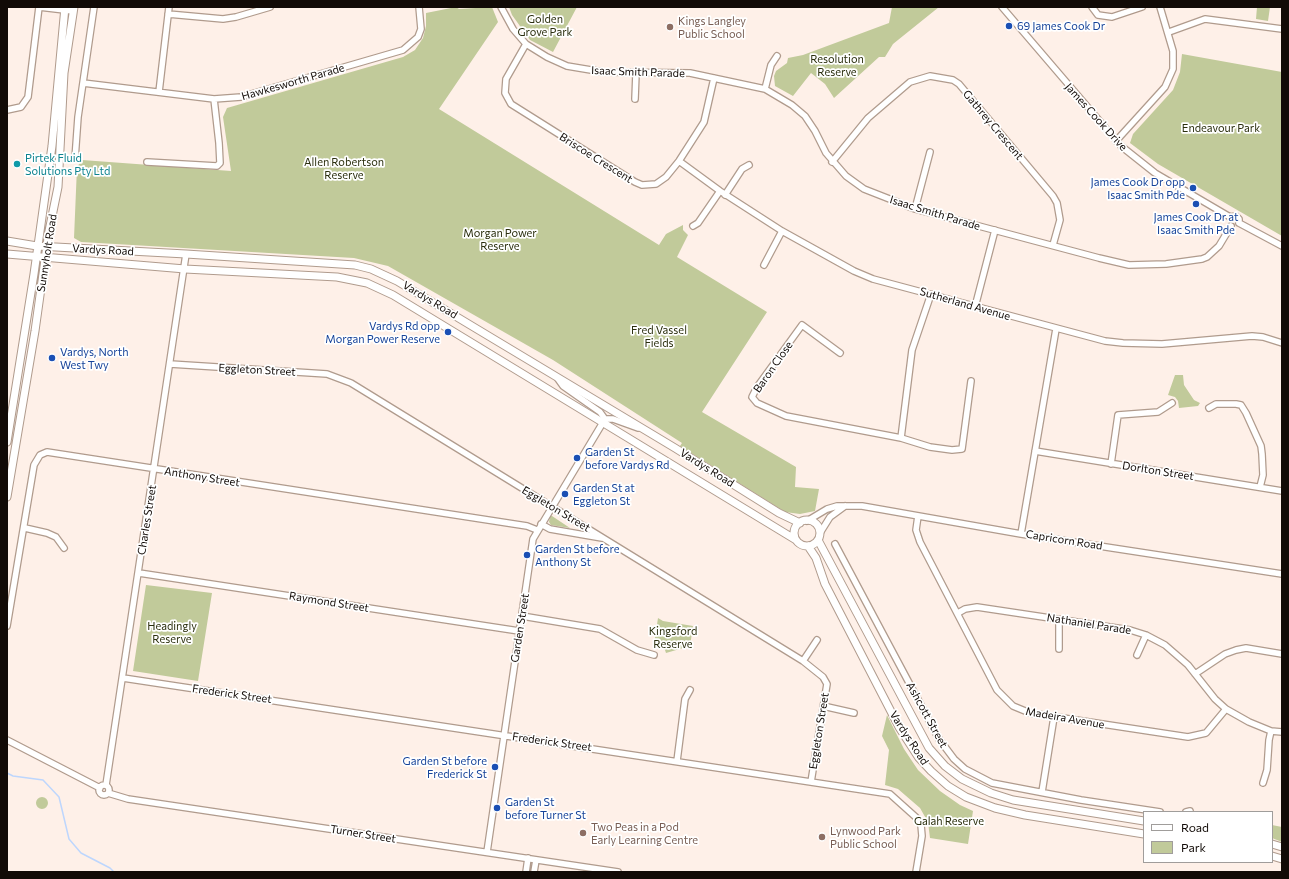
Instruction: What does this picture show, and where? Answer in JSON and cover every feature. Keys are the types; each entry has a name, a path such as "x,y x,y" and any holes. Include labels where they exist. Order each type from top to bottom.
{"main road":[{"name":"Sunnyholt Road","path":"7,442 9,419 36,257 52,146 65,9"},
{"name":"Sunnyholt Road","path":"7,497 45,258 58,187 64,73 74,9"},
{"name":"Vardys Road","path":"7,241 47,247 355,265 371,269 397,280 779,513 804,522"},
{"name":"Vardys Road","path":"7,254 185,269 337,277 368,283 393,295 796,540"},
{"path":"804,522 815,523 819,536 814,544 808,546 800,544 796,540 795,528 804,522"},
{"name":"Vardys Road","path":"819,536 929,748 945,766 962,780 991,793 1013,800 1143,821"},
{"name":"Vardys Road","path":"808,546 816,558 825,584 899,727 919,758 931,772 966,797 995,808 1025,815 1143,834"}],"street":[{"path":"7,110 21,107 28,97 39,7 74,9"},
{"path":"75,159 76,128 94,7"},
{"path":"159,92 169,7"},
{"path":"168,14 223,18 236,17 270,7"},
{"name":"Hawkesworth Parade","path":"83,83 214,99 242,97 402,50 418,38 421,29 419,7"},
{"name":"Isaac Smith Parade","path":"500,7 513,29 526,44 558,62 579,69 603,72 690,73 765,89 792,105 801,113 812,127 832,162 846,176 864,188 914,209 1129,265 1193,262 1207,257 1216,250 1231,226"},
{"name":"James Cook Drive","path":"1002,7 1116,141 1155,173 1230,218"},
{"path":"1092,7 1098,15 1112,17 1142,7"},
{"path":"1116,141 1165,87 1174,69 1174,51 1160,7"},
{"path":"1169,32 1205,19 1282,29"},
{"name":"Briscoe Crescent","path":"526,44 507,76 505,82 506,96 516,107 638,184 647,186 656,184 666,177 679,161 704,122 714,78"},
{"path":"765,89 771,65 777,56"},
{"path":"635,99 636,73"},
{"name":"Gathrey Crescent","path":"832,162 868,118 910,82 930,76 953,80 959,84 1053,196 1057,203 1060,220 1053,245"},
{"path":"147,162 213,167 220,163 214,99"},
{"path":"914,209 930,152"},
{"name":"Sutherland Avenue","path":"679,161 720,191 782,231 854,271 873,279 1056,329 1123,343 1162,344 1252,336 1263,337 1282,343"},
{"path":"726,195 742,169 749,165"},
{"path":"694,226 698,223 720,191"},
{"path":"1239,223 1236,226 1231,226 1228,221 1230,218 1236,216 1239,223 1282,246"},
{"path":"975,307 994,230"},
{"path":"764,265 782,231"},
{"name":"Charles Street","path":"106,785 185,269 186,254"},
{"path":"931,294 912,350 901,438 930,447 952,450 962,449 971,381"},
{"name":"Baron Close","path":"840,353 802,325 752,397 757,403 786,416 901,438"},
{"path":"1021,534 1056,329"},
{"name":"Eggleton Street","path":"170,364 327,374 351,382 803,660 826,681 811,782"},
{"path":"555,376 563,386 584,399 603,414 605,417 603,422"},
{"path":"1111,464 1118,415 1158,412 1172,403"},
{"path":"1209,408 1216,404 1241,405 1261,446 1263,475 1260,487"},
{"path":"9,419 20,421"},
{"path":"603,422 608,419 616,420 650,433"},
{"name":"Garden Street","path":"487,852 532,544 537,530 603,422"},
{"name":"Anthony Street","path":"7,626 34,465 42,454 47,452 527,526 537,530"},
{"name":"Dorlton Street","path":"1035,452 1282,491"},
{"path":"819,536 830,517 846,506"},
{"name":"Capricorn Road","path":"804,522 827,509 846,506 862,506 1021,534 1282,574"},
{"name":"Madeira Avenue","path":"918,516 916,530 920,542 997,690 1006,700 1021,710 1054,717 1188,737 1206,733 1226,709"},
{"path":"541,524 550,529 606,538"},
{"path":"24,528 47,533 56,537 64,548"},
{"name":"Ashcott Street","path":"835,544 936,734 950,754 965,769 992,783 1154,811"},
{"name":"Raymond Street","path":"139,574 519,631"},
{"name":"Nathaniel Parade","path":"958,613 965,609 977,607 1130,630 1146,635 1170,649 1188,665 1215,699 1226,709 1249,722 1271,731 1282,732"},
{"path":"522,616 600,629 637,650 654,655"},
{"path":"1059,620 1059,648"},
{"path":"1137,655 1146,635"},
{"path":"803,660 817,640"},
{"path":"1195,674 1225,654 1236,650 1246,648 1282,654"},
{"name":"Frederick Street","path":"123,678 887,793 894,796 919,820 921,825 922,836 916,872"},
{"path":"677,761 685,699 690,690"},
{"path":"823,706 854,712"},
{"path":"1042,792 1054,717"},
{"path":"1263,783 1268,770 1269,740 1271,731"},
{"path":"7,740 100,788"},
{"path":"106,785 109,788 108,793 102,794 99,791 100,788 106,785"},
{"name":"Turner Street","path":"108,793 128,799 618,872"},
{"path":"526,872 528,858"},
{"path":"534,872 536,860"}],"green space":[{"path":"456,7 459,9 492,7 498,22 439,109 659,245 666,234 683,225 683,230 688,235 677,257 767,312 702,412 796,467 795,487 819,489 815,511 800,514 785,512 680,446 682,443 553,360 388,266 354,258 81,242 74,238 77,167 82,160 231,171 223,117 227,108 403,57 415,50 423,38 426,26 426,13"},
{"name":"Golden Grove Park","path":"509,7 577,7 553,52 530,40 512,15"},
{"name":"Resolution Reserve","path":"892,7 939,7 893,44 885,57 879,57 834,98 825,84 811,73 793,96 775,86 774,76 776,71 787,63 788,58 803,55 889,23"},
{"path":"1257,7 1270,7 1268,21 1256,19"},
{"name":"Endeavour Park","path":"1182,54 1282,72 1282,236 1158,164 1130,143 1133,134 1173,90 1180,72"},
{"path":"1175,375 1183,375 1184,385 1194,400 1200,403 1198,406 1179,408 1178,401 1175,397 1168,395"},
{"path":"550,516 570,528 551,525 549,522"},
{"name":"Headingly Reserve","path":"146,585 212,593 198,681 133,671"},
{"name":"Kingsford Reserve","path":"658,618 663,621 693,626 690,646 666,653 665,650 654,644"},
{"name":"Galah Reserve","path":"887,715 904,749 918,770 940,791 960,805 973,811 968,844 930,838 928,822 920,808 898,789 885,785 889,750 882,736"},
{"path":"44,797 47,798 47,808 40,809 37,808 36,801 37,798"},
{"path":"1273,825 1282,827 1282,842 1273,838"}],"waterway":[{"path":"7,773 13,776 43,780 59,797 69,839 81,853 110,868 114,872"}],"place":[{"name":"69 James Cook Dr","path":"1009,26"},
{"name":"Kings Langley Public School","path":"670,27"},
{"name":"Pirtek Fluid Solutions Pty Ltd","path":"17,164"},
{"name":"James Cook Dr opp Isaac Smith Pde","path":"1193,188"},
{"name":"James Cook Dr at Isaac Smith Pde","path":"1196,204"},
{"name":"Vardys Rd opp Morgan Power Reserve","path":"448,332"},
{"name":"Vardys, North West Twy","path":"52,358"},
{"name":"Garden St before Vardys Rd","path":"577,458"},
{"name":"Garden St at Eggleton St","path":"565,494"},
{"name":"Garden St before Anthony St","path":"527,555"},
{"name":"Garden St before Frederick St","path":"495,767"},
{"name":"Garden St before Turner St","path":"497,808"},
{"name":"Two Peas in a Pod Early Learning Centre","path":"583,833"},
{"name":"Lynwood Park Public School","path":"822,837"}],"park label":[{"name":"Allen Robertson Reserve","path":"344,168"},
{"name":"Morgan Power Reserve","path":"500,239"},
{"name":"Fred Vassel Fields","path":"659,336"}]}
